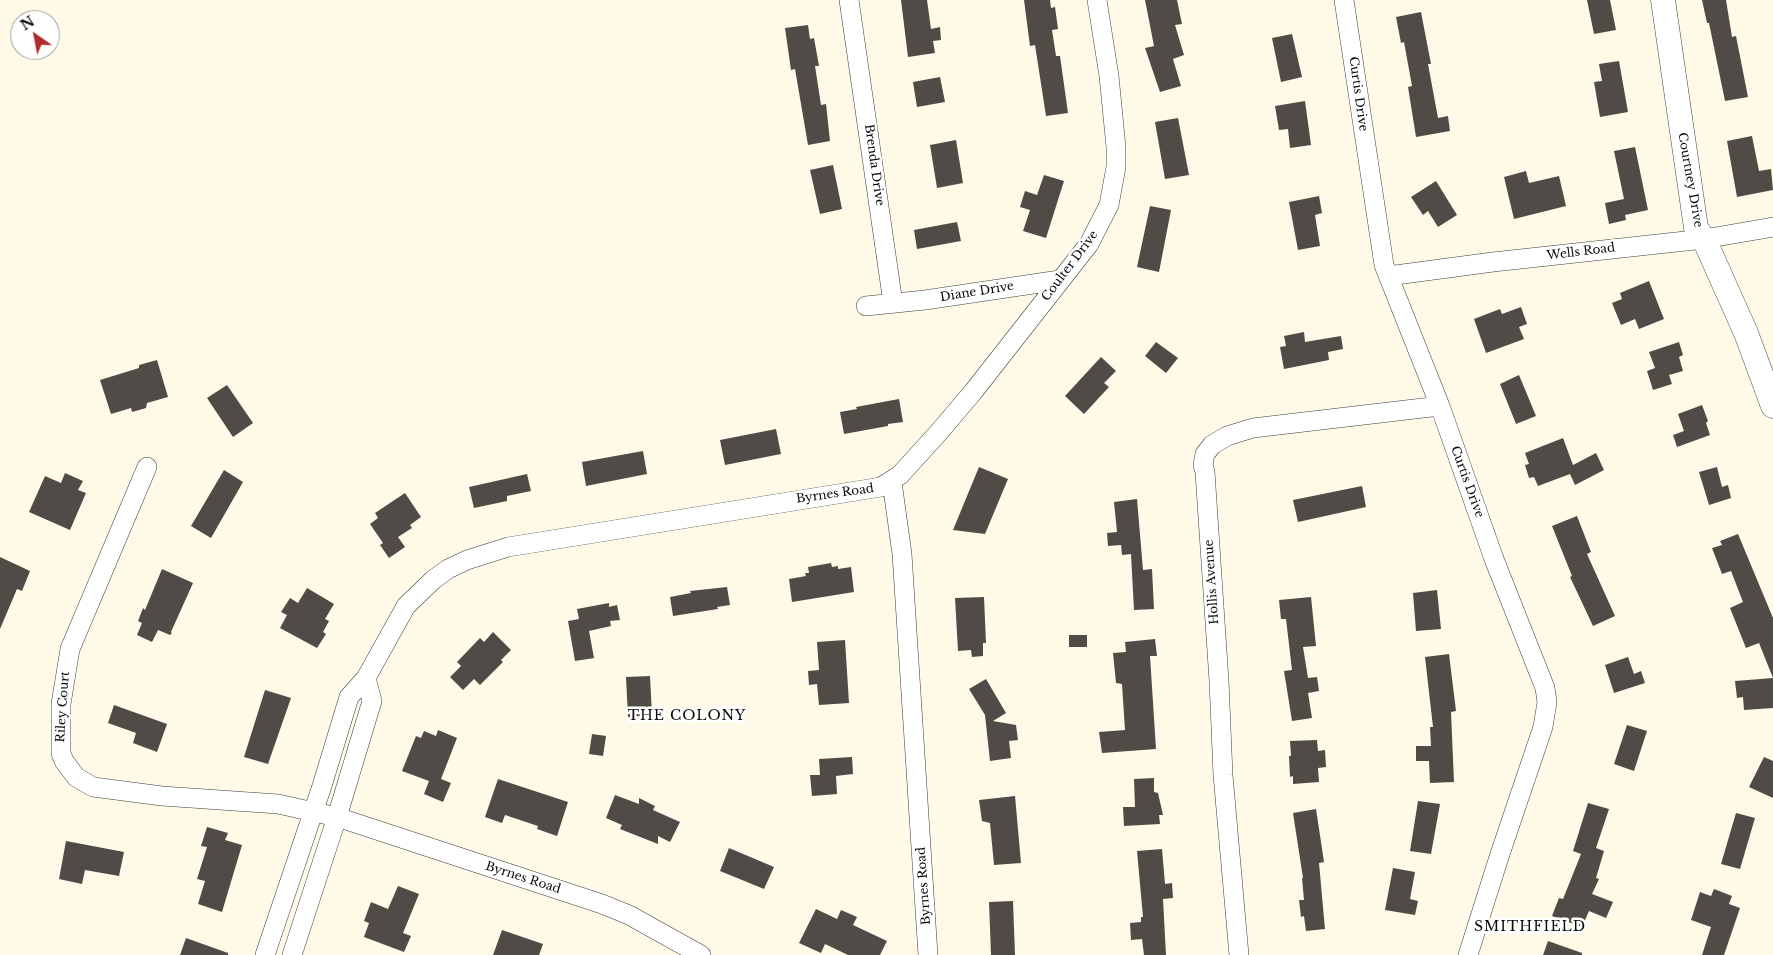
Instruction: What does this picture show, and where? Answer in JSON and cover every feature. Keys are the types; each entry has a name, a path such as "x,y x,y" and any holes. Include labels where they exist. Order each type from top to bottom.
{"street":[{"name":"Brenda Drive","path":"849,0 894,303"},
{"name":"Coulter Drive","path":"892,482 973,392 1089,244 1109,205 1115,176 1115,138 1109,76 1097,0"},
{"name":"Curtis Drive","path":"1344,0 1384,265 1440,406 1494,559 1545,688 1547,702 1543,728 1468,955"},
{"name":"Courtney Drive","path":"1663,0 1696,228 1704,240 1746,332 1773,406"},
{"name":"Wells Road","path":"1388,276 1521,258 1704,240 1773,227"},
{"name":"Diane Drive","path":"894,303 1060,280"},
{"path":"866,306 894,303"},
{"name":"Hollis Avenue","path":"1239,955 1224,775 1205,472 1203,465 1205,454 1212,445 1227,436 1253,428 1440,406"},
{"name":"Riley Court","path":"147,467 70,649 61,704 61,753 64,761 76,777 93,787 162,796 278,804 313,810"},
{"name":"Byrnes Road","path":"265,955 349,697 366,678 406,606 433,580 448,569 466,560 508,547 820,496 870,490 892,482 902,554 928,955"},
{"path":"292,955 338,817 372,701 366,678"},
{"name":"Byrnes Road","path":"313,810 602,904 629,915 701,955"}],"building":[{"path":"901,0 927,0 931,29 940,27 941,40 933,41 935,53 908,57"},
{"path":"1024,0 1050,0 1051,8 1055,7 1058,29 1052,30 1056,56 1060,56 1068,113 1046,116 1035,45 1030,46"},
{"path":"1145,0 1177,0 1182,24 1175,25 1184,55 1173,59 1181,86 1160,92 1145,48 1154,46"},
{"path":"1587,0 1610,0 1616,30 1594,34"},
{"path":"1702,0 1726,0 1732,37 1736,36 1748,97 1725,101 1709,23 1707,23"},
{"path":"1421,12 1431,64 1428,64 1438,118 1448,116 1450,131 1416,137 1408,87 1412,86 1404,42 1401,43 1396,17"},
{"path":"808,25 810,39 814,38 819,66 815,66 821,105 826,104 830,141 808,145 795,69 791,70 785,28"},
{"path":"1292,34 1302,77 1281,82 1272,38"},
{"path":"1619,61 1628,112 1600,117 1594,82 1602,81 1599,64"},
{"path":"940,77 945,102 917,107 913,82"},
{"path":"1305,101 1311,145 1290,148 1288,129 1279,130 1275,106"},
{"path":"1178,118 1189,175 1165,179 1155,122"},
{"path":"1752,136 1759,171 1771,169 1773,190 1737,197 1727,141"},
{"path":"956,140 963,183 937,188 930,145"},
{"path":"1635,147 1648,210 1625,215 1626,220 1609,224 1605,203 1624,199 1614,151"},
{"path":"833,165 842,209 820,214 810,170"},
{"path":"1526,171 1529,183 1559,176 1566,206 1514,219 1504,177"},
{"path":"1044,175 1064,181 1046,238 1023,231 1030,210 1020,207 1025,191 1037,195"},
{"path":"1436,181 1457,215 1438,227 1428,211 1423,215 1411,197"},
{"path":"1319,196 1322,213 1315,215 1320,246 1298,250 1289,202"},
{"path":"1150,206 1171,210 1159,272 1137,267"},
{"path":"957,222 961,241 917,249 914,230"},
{"path":"1649,281 1664,319 1639,329 1635,319 1621,325 1612,303 1622,299 1620,293"},
{"path":"1521,307 1527,324 1519,327 1524,339 1486,353 1474,319 1500,309 1502,314"},
{"path":"1304,332 1305,342 1341,336 1343,349 1328,352 1329,360 1284,369 1280,347 1286,346 1284,336"},
{"path":"1156,342 1178,358 1166,373 1145,356"},
{"path":"1679,342 1683,355 1679,357 1683,371 1669,375 1672,384 1653,390 1647,371 1655,368 1649,352"},
{"path":"1101,357 1116,371 1104,383 1109,387 1084,414 1065,396"},
{"path":"157,360 168,397 147,403 146,408 132,412 131,408 111,414 100,380 139,368 139,365"},
{"path":"1519,375 1536,416 1516,424 1500,384"},
{"path":"227,385 253,423 233,437 207,398"},
{"path":"899,399 903,422 844,434 840,412"},
{"path":"1702,405 1708,421 1706,423 1710,435 1677,447 1673,435 1684,431 1678,414"},
{"path":"776,429 781,454 725,465 720,440"},
{"path":"1563,438 1573,465 1596,453 1604,470 1575,485 1570,474 1538,486 1534,477 1529,478 1525,465 1529,464 1525,453"},
{"path":"643,451 647,474 586,486 582,462"},
{"path":"979,467 1008,479 985,534 953,530"},
{"path":"1717,467 1722,487 1728,485 1731,498 1709,505 1699,472"},
{"path":"224,470 243,482 211,538 191,526"},
{"path":"65,473 83,481 78,490 86,493 70,530 29,512 45,476 61,483"},
{"path":"527,474 531,491 507,496 507,501 474,508 469,487"},
{"path":"1362,486 1366,507 1298,522 1293,500"},
{"path":"405,493 421,517 410,525 412,528 398,537 405,547 389,558 380,545 383,543 370,524 378,518 375,513"},
{"path":"1137,499 1143,570 1152,569 1154,609 1134,610 1131,554 1122,555 1121,545 1108,546 1107,533 1117,532 1114,502"},
{"path":"1577,516 1591,552 1587,554 1615,616 1593,626 1570,577 1572,576 1552,526"},
{"path":"1738,534 1773,618 1773,678 1759,643 1746,648 1730,608 1743,602 1731,571 1722,574 1712,548 1722,545 1720,541"},
{"path":"0,557 30,571 22,591 17,589 0,629"},
{"path":"831,563 832,567 838,566 838,569 851,567 854,592 792,602 789,579 806,576 805,573 809,573 808,567"},
{"path":"162,569 193,583 171,632 169,631 172,633 170,635 158,630 152,642 137,635 142,623 138,621 143,608 145,610"},
{"path":"727,587 730,605 717,607 718,609 673,616 670,597 691,593 690,591"},
{"path":"307,588 334,604 325,619 329,621 323,632 326,634 317,648 280,628 287,615 281,612 290,598 298,603"},
{"path":"1437,590 1441,629 1416,631 1413,593"},
{"path":"984,597 986,643 983,643 983,656 972,657 971,650 958,651 955,598"},
{"path":"1311,597 1316,646 1303,647 1308,678 1317,677 1319,691 1308,693 1312,718 1292,721 1284,671 1292,670 1286,619 1281,619 1279,600"},
{"path":"609,603 609,607 617,605 620,620 610,621 611,626 589,631 594,658 575,661 568,621 579,619 577,609"},
{"path":"493,632 511,650 501,660 503,662 480,685 474,679 463,690 450,677 461,666 457,662 480,638 484,642"},
{"path":"1069,635 1087,635 1087,647 1069,647"},
{"path":"1155,639 1157,656 1150,656 1156,749 1102,753 1099,732 1125,730 1122,684 1116,683 1113,653 1126,652 1125,642"},
{"path":"845,640 849,703 819,705 817,684 809,685 808,671 819,670 817,642"},
{"path":"1449,654 1456,711 1451,712 1454,782 1430,783 1429,761 1416,761 1416,746 1431,746 1430,727 1433,727 1425,657"},
{"path":"1628,657 1634,674 1641,671 1645,683 1614,693 1605,665"},
{"path":"650,676 652,715 628,717 626,677"},
{"path":"1773,678 1773,708 1744,710 1743,697 1737,698 1735,681"},
{"path":"986,679 1006,713 993,721 1016,725 1018,740 1009,741 1011,758 990,761 985,715 969,689"},
{"path":"265,690 291,698 268,764 244,757"},
{"path":"114,705 167,724 157,752 133,743 136,733 108,723"},
{"path":"1627,725 1647,731 1634,771 1614,764"},
{"path":"438,730 457,738 441,779 451,783 443,802 424,794 429,781 402,771 416,736 421,738 424,731 436,736"},
{"path":"592,734 606,736 603,756 589,754"},
{"path":"1317,740 1318,751 1325,750 1326,767 1318,768 1319,782 1293,784 1293,776 1290,777 1290,741"},
{"path":"852,757 853,774 836,776 837,794 812,796 810,775 820,775 819,759"},
{"path":"1764,757 1773,761 1773,798 1749,787"},
{"path":"1154,778 1154,792 1158,793 1163,815 1159,815 1160,824 1124,826 1123,807 1135,807 1134,779"},
{"path":"498,779 568,802 557,836 537,829 538,826 505,815 502,823 485,817"},
{"path":"615,795 639,804 639,798 655,806 653,810 680,822 670,842 658,836 658,844 620,829 622,825 606,818"},
{"path":"1015,796 1021,863 994,865 990,823 982,821 979,800"},
{"path":"1418,801 1440,804 1431,854 1410,851"},
{"path":"1588,803 1609,809 1596,848 1604,851 1596,878 1599,879 1592,894 1613,902 1606,918 1589,911 1582,927 1552,916 1559,898 1563,899 1581,854 1573,851"},
{"path":"1316,809 1324,862 1319,863 1325,929 1306,931 1304,916 1301,917 1299,900 1304,900 1303,878 1293,813"},
{"path":"1736,813 1755,818 1740,869 1721,864"},
{"path":"207,827 228,833 225,840 242,845 222,912 198,904 205,881 197,879 207,847 201,846"},
{"path":"66,841 124,852 119,876 85,870 82,884 59,879"},
{"path":"729,848 774,867 764,889 720,871"},
{"path":"1162,849 1165,884 1172,883 1173,898 1163,899 1166,955 1144,955 1142,939 1131,940 1130,923 1141,922 1141,917 1143,917 1137,851"},
{"path":"1393,868 1415,872 1410,899 1418,901 1415,915 1385,910"},
{"path":"398,886 419,894 403,933 411,936 404,952 364,937 369,923 364,921 371,902 388,909"},
{"path":"1714,889 1732,896 1729,904 1740,908 1724,955 1702,955 1711,927 1691,920 1700,892 1711,896"},
{"path":"1013,901 1015,955 991,955 989,902"},
{"path":"816,909 837,919 841,910 857,917 853,925 887,941 880,955 848,955 825,944 821,953 799,943"},
{"path":"502,930 543,944 539,955 493,955"},
{"path":"186,938 228,953 228,955 180,955"},
{"path":"1548,941 1582,953 1582,955 1543,955"}],"district":[{"name":"THE COLONY","path":"687,716"},
{"name":"SMITHFIELD","path":"1530,927"}]}
